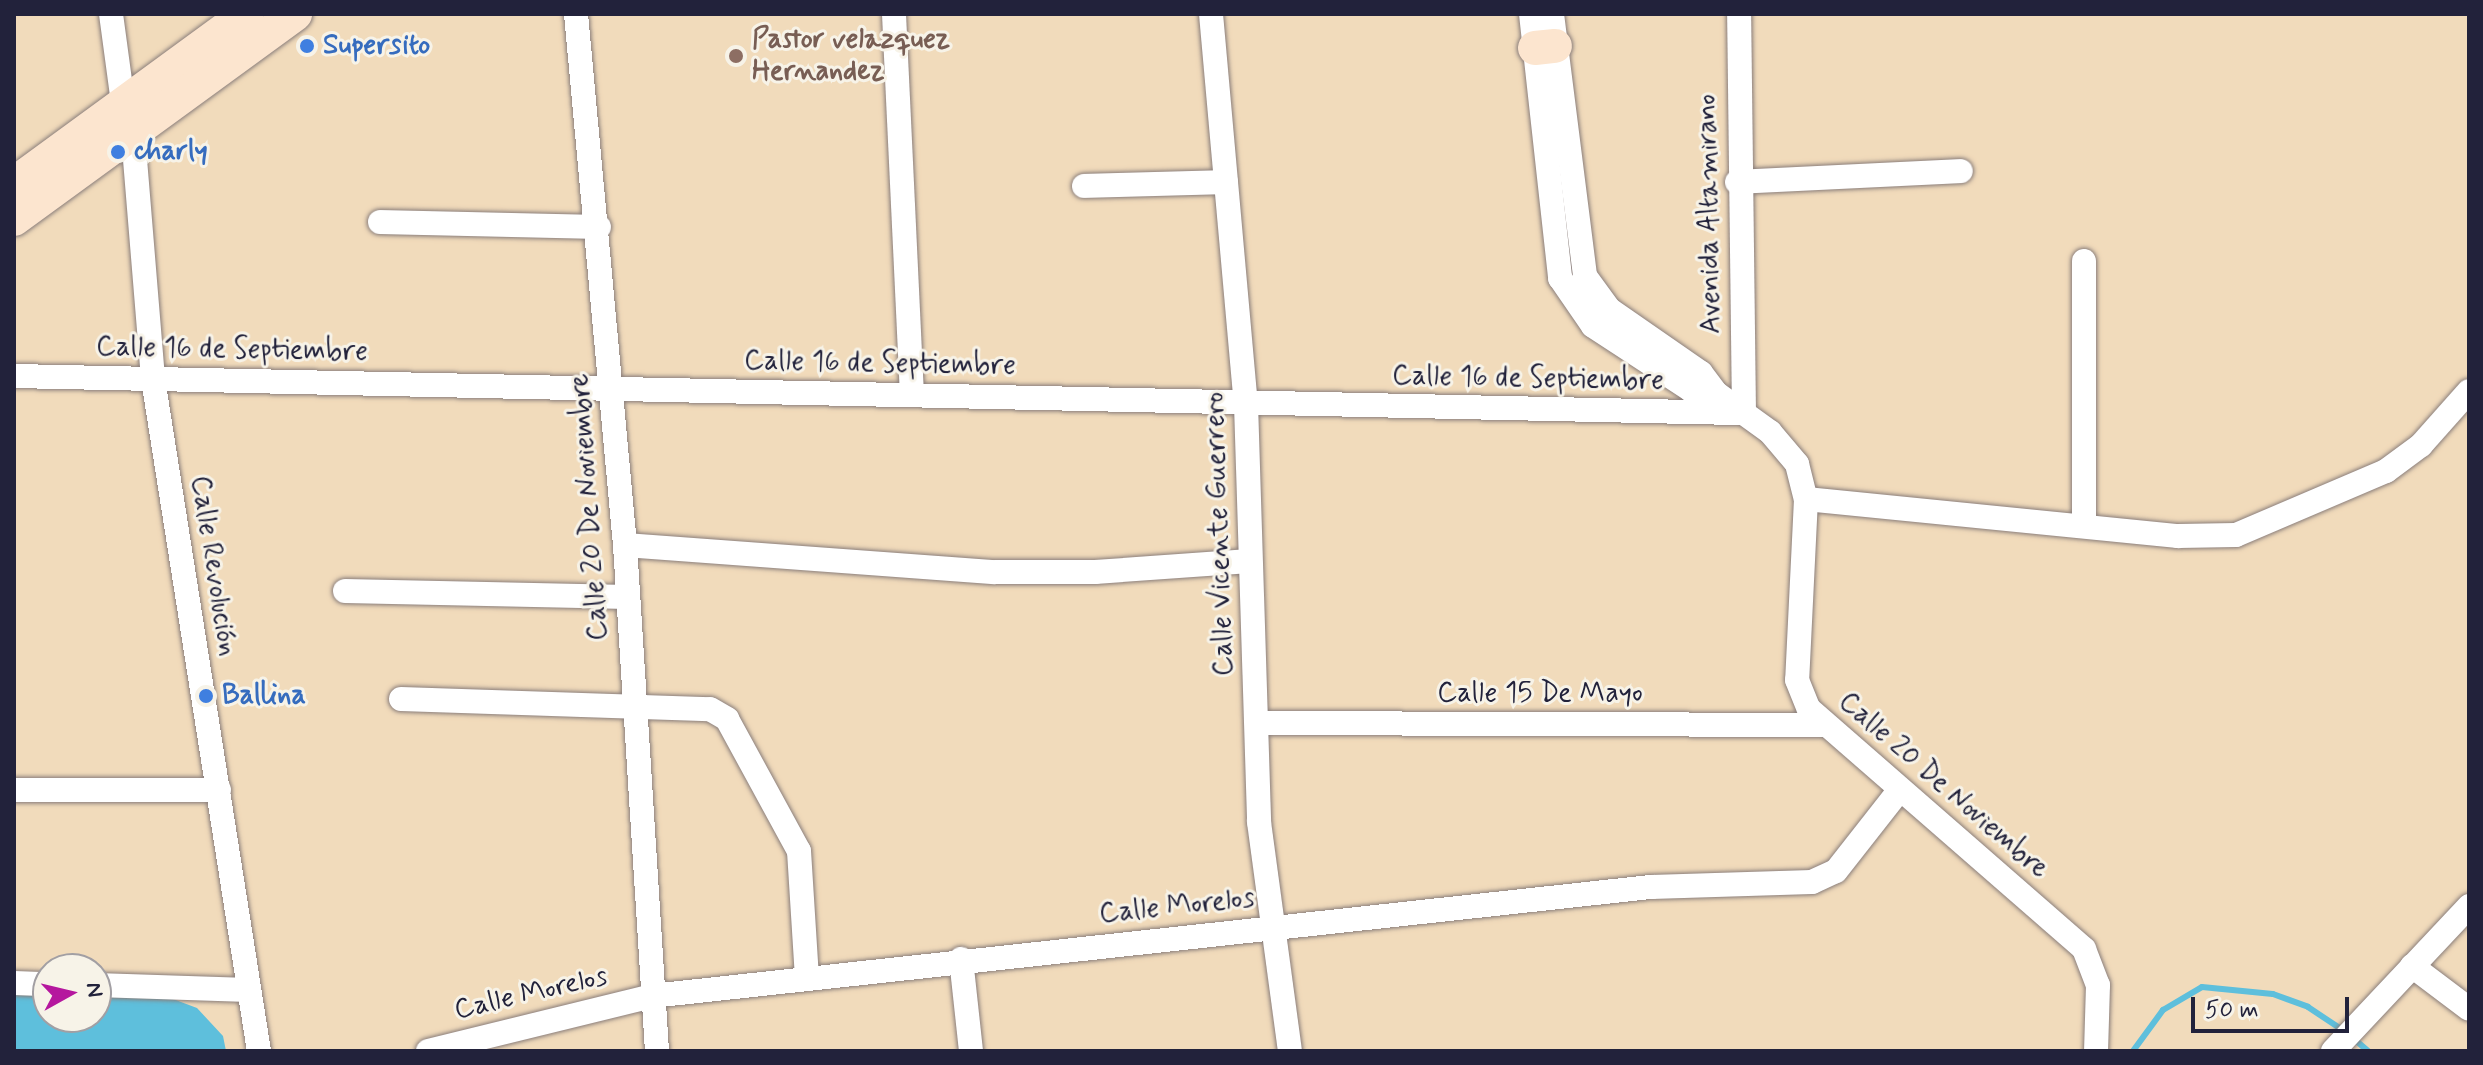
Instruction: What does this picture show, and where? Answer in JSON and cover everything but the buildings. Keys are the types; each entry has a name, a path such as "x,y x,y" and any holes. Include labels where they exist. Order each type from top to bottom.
{"main road":[{"path":"14,219 246,14"},
{"path":"14,184 128,119 295,14"}],"street":[{"name":"Calle Revolución","path":"111,14 128,119 153,379 259,1051"},
{"name":"Calle 20 De Noviembre","path":"576,14 599,227 625,545 657,1051"},
{"path":"894,14 912,394"},
{"name":"Calle Vicente Guerrero","path":"1211,14 1246,404 1263,881 1277,926 1290,1051"},
{"name":"Calle 20 De Noviembre","path":"1531,14 1547,36 1585,276 1609,309 1701,373 1716,393 1792,455 1806,499 1797,680 1809,709 1898,792 2084,949 2098,985 2096,1051"},
{"name":"Avenida Altamirano","path":"1739,14 1737,182 1744,413"},
{"path":"1737,182 1961,171"},
{"path":"1084,186 1226,182"},
{"path":"380,222 599,227"},
{"path":"2084,261 2084,526"},
{"name":"Calle 16 de Septiembre","path":"14,376 1744,413"},
{"path":"1806,499 2178,536 2236,535 2268,525 2386,471 2421,445 2469,391"},
{"path":"625,545 995,572 1095,572 1250,561"},
{"path":"345,591 628,597"},
{"path":"401,699 710,709 727,719 799,851 807,978"},
{"name":"Calle 15 De Mayo","path":"1257,723 1823,725"},
{"path":"14,790 219,790"},
{"name":"Calle Morelos","path":"428,1051 652,996 961,959 1651,887 1812,882 1836,871 1898,792"},
{"path":"2335,1048 2469,906"},
{"path":"961,959 971,1051"},
{"path":"2412,966 2469,1009"},
{"path":"112,986 249,990"}],"water":[{"path":"14,991 32,992 32,1033 112,1033 112,996 173,999 197,1008 223,1036 226,1051 14,1051"}],"waterway":[{"path":"2133,1051 2163,1010 2202,987 2273,994 2308,1007 2344,1031"},
{"path":"2353,1038 2368,1051"}],"place":[{"name":"Supersito","path":"307,46"},
{"name":"Pastor velazquez Hernandez","path":"736,56"},
{"name":"charly","path":"118,152"},
{"name":"Ballina","path":"206,696"}]}
